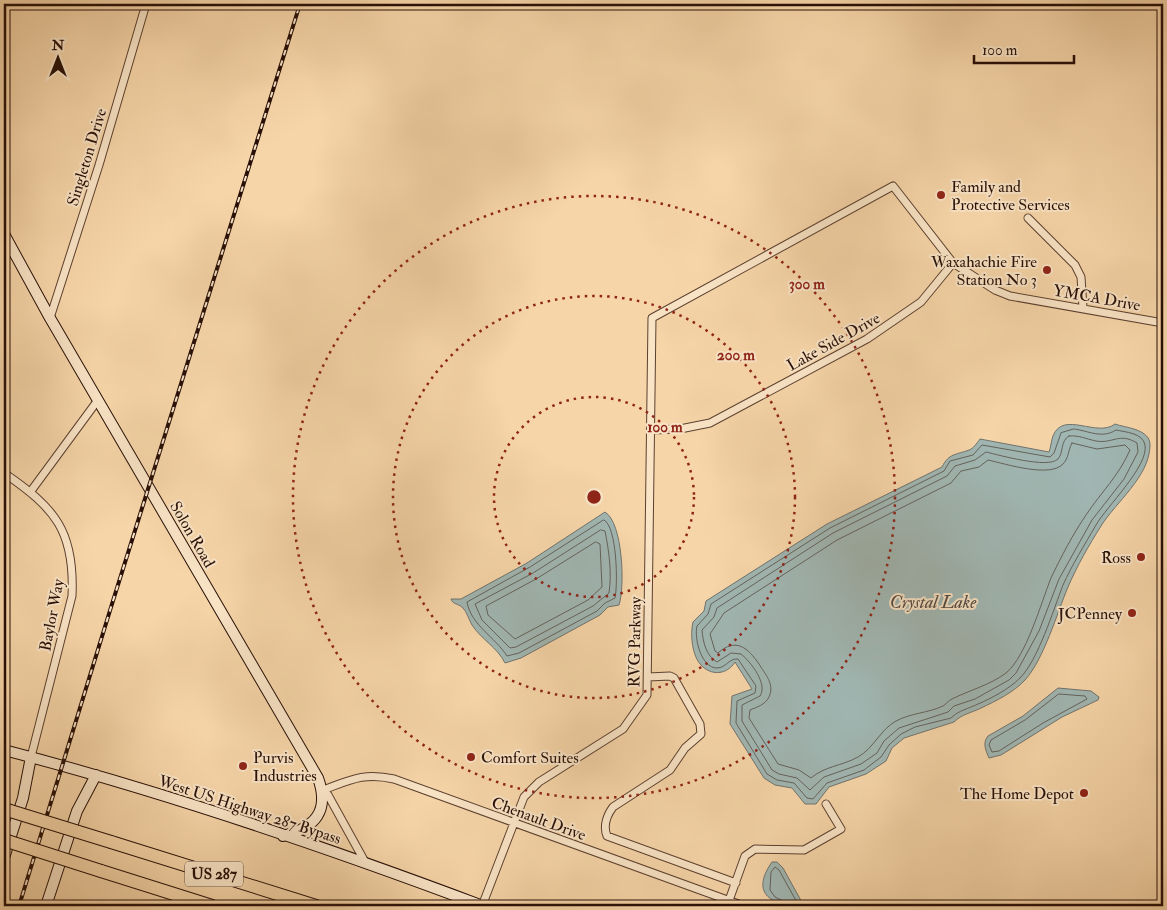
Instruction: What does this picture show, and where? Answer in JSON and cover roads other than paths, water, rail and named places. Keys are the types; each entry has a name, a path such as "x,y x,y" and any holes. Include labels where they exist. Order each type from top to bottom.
{"highway":[{"name":"US 287","path":"4,809 316,906"},
{"name":"US 287","path":"4,840 212,906"}],"main road":[{"name":"Solon Road","path":"4,234 50,318 295,737 322,790"},
{"name":"West US Highway 287 Bypass","path":"4,750 174,798 365,863 482,906"},
{"path":"4,858 23,798 31,757"},
{"path":"46,906 77,812 96,775"},
{"path":"283,836 296,833 312,823 324,801 322,790"},
{"path":"4,905 8,906"}],"street":[{"name":"Singleton Drive","path":"50,318 146,4"},
{"name":"YMCA Drive","path":"893,186 953,263 995,290 1010,296 1163,323"},
{"name":"RVG Parkway","path":"482,906 524,796 539,782 623,729 647,695 652,318 893,186"},
{"path":"1028,218 1075,265 1081,277 1083,308"},
{"name":"Lake Side Drive","path":"651,430 680,429 710,423 867,339 921,302 953,263"},
{"path":"31,491 98,400"},
{"name":"Baylor Way","path":"4,473 31,491 50,511 62,528 70,550 73,572 72,596 31,757"},
{"path":"648,677 670,676 674,678 700,724 701,734 684,748 670,770 613,807 608,814 607,836 736,883"},
{"name":"Chenault Drive","path":"322,790 360,776 374,775 394,779 728,904 744,906"},
{"path":"322,790 328,795 365,863"},
{"path":"728,904 749,852 755,849 804,850 841,829 826,804"}],"water":[{"name":"Crystal Lake","path":"1072,424 1099,428 1115,424 1137,430 1146,436 1150,446 1148,457 1138,479 1107,517 1083,556 1068,587 1044,648 1025,680 1004,696 963,715 954,722 904,738 892,748 886,761 866,774 829,787 816,804 805,804 792,788 775,785 764,778 730,724 732,696 752,689 735,662 728,670 723,672 709,671 698,661 694,651 692,639 693,622 704,611 706,601 827,524 942,467 947,459 975,446 980,439 1049,452 1053,436 1064,425"},
{"path":"605,512 611,518 619,542 622,584 619,605 608,607 600,615 521,658 505,663 498,652 472,625 463,608 451,599 461,599 527,563"},
{"path":"1058,688 1091,691 1099,697 1098,700 1062,717 1001,755 989,758 985,744 988,736 1023,716"},
{"path":"772,862 777,862 783,868 804,906 783,904 774,901 768,896 764,890 763,883"}],"railway":[{"path":"19,906 300,4"}],"place":[{"name":"Family and Protective Services","path":"941,195"},
{"name":"Waxahachie Fire Station No 3","path":"1047,270"},
{"name":"Ross","path":"1141,557"},
{"name":"JCPenney","path":"1132,613"},
{"name":"Comfort Suites","path":"471,757"},
{"name":"Purvis Industries","path":"243,766"},
{"name":"The Home Depot","path":"1084,793"}]}
